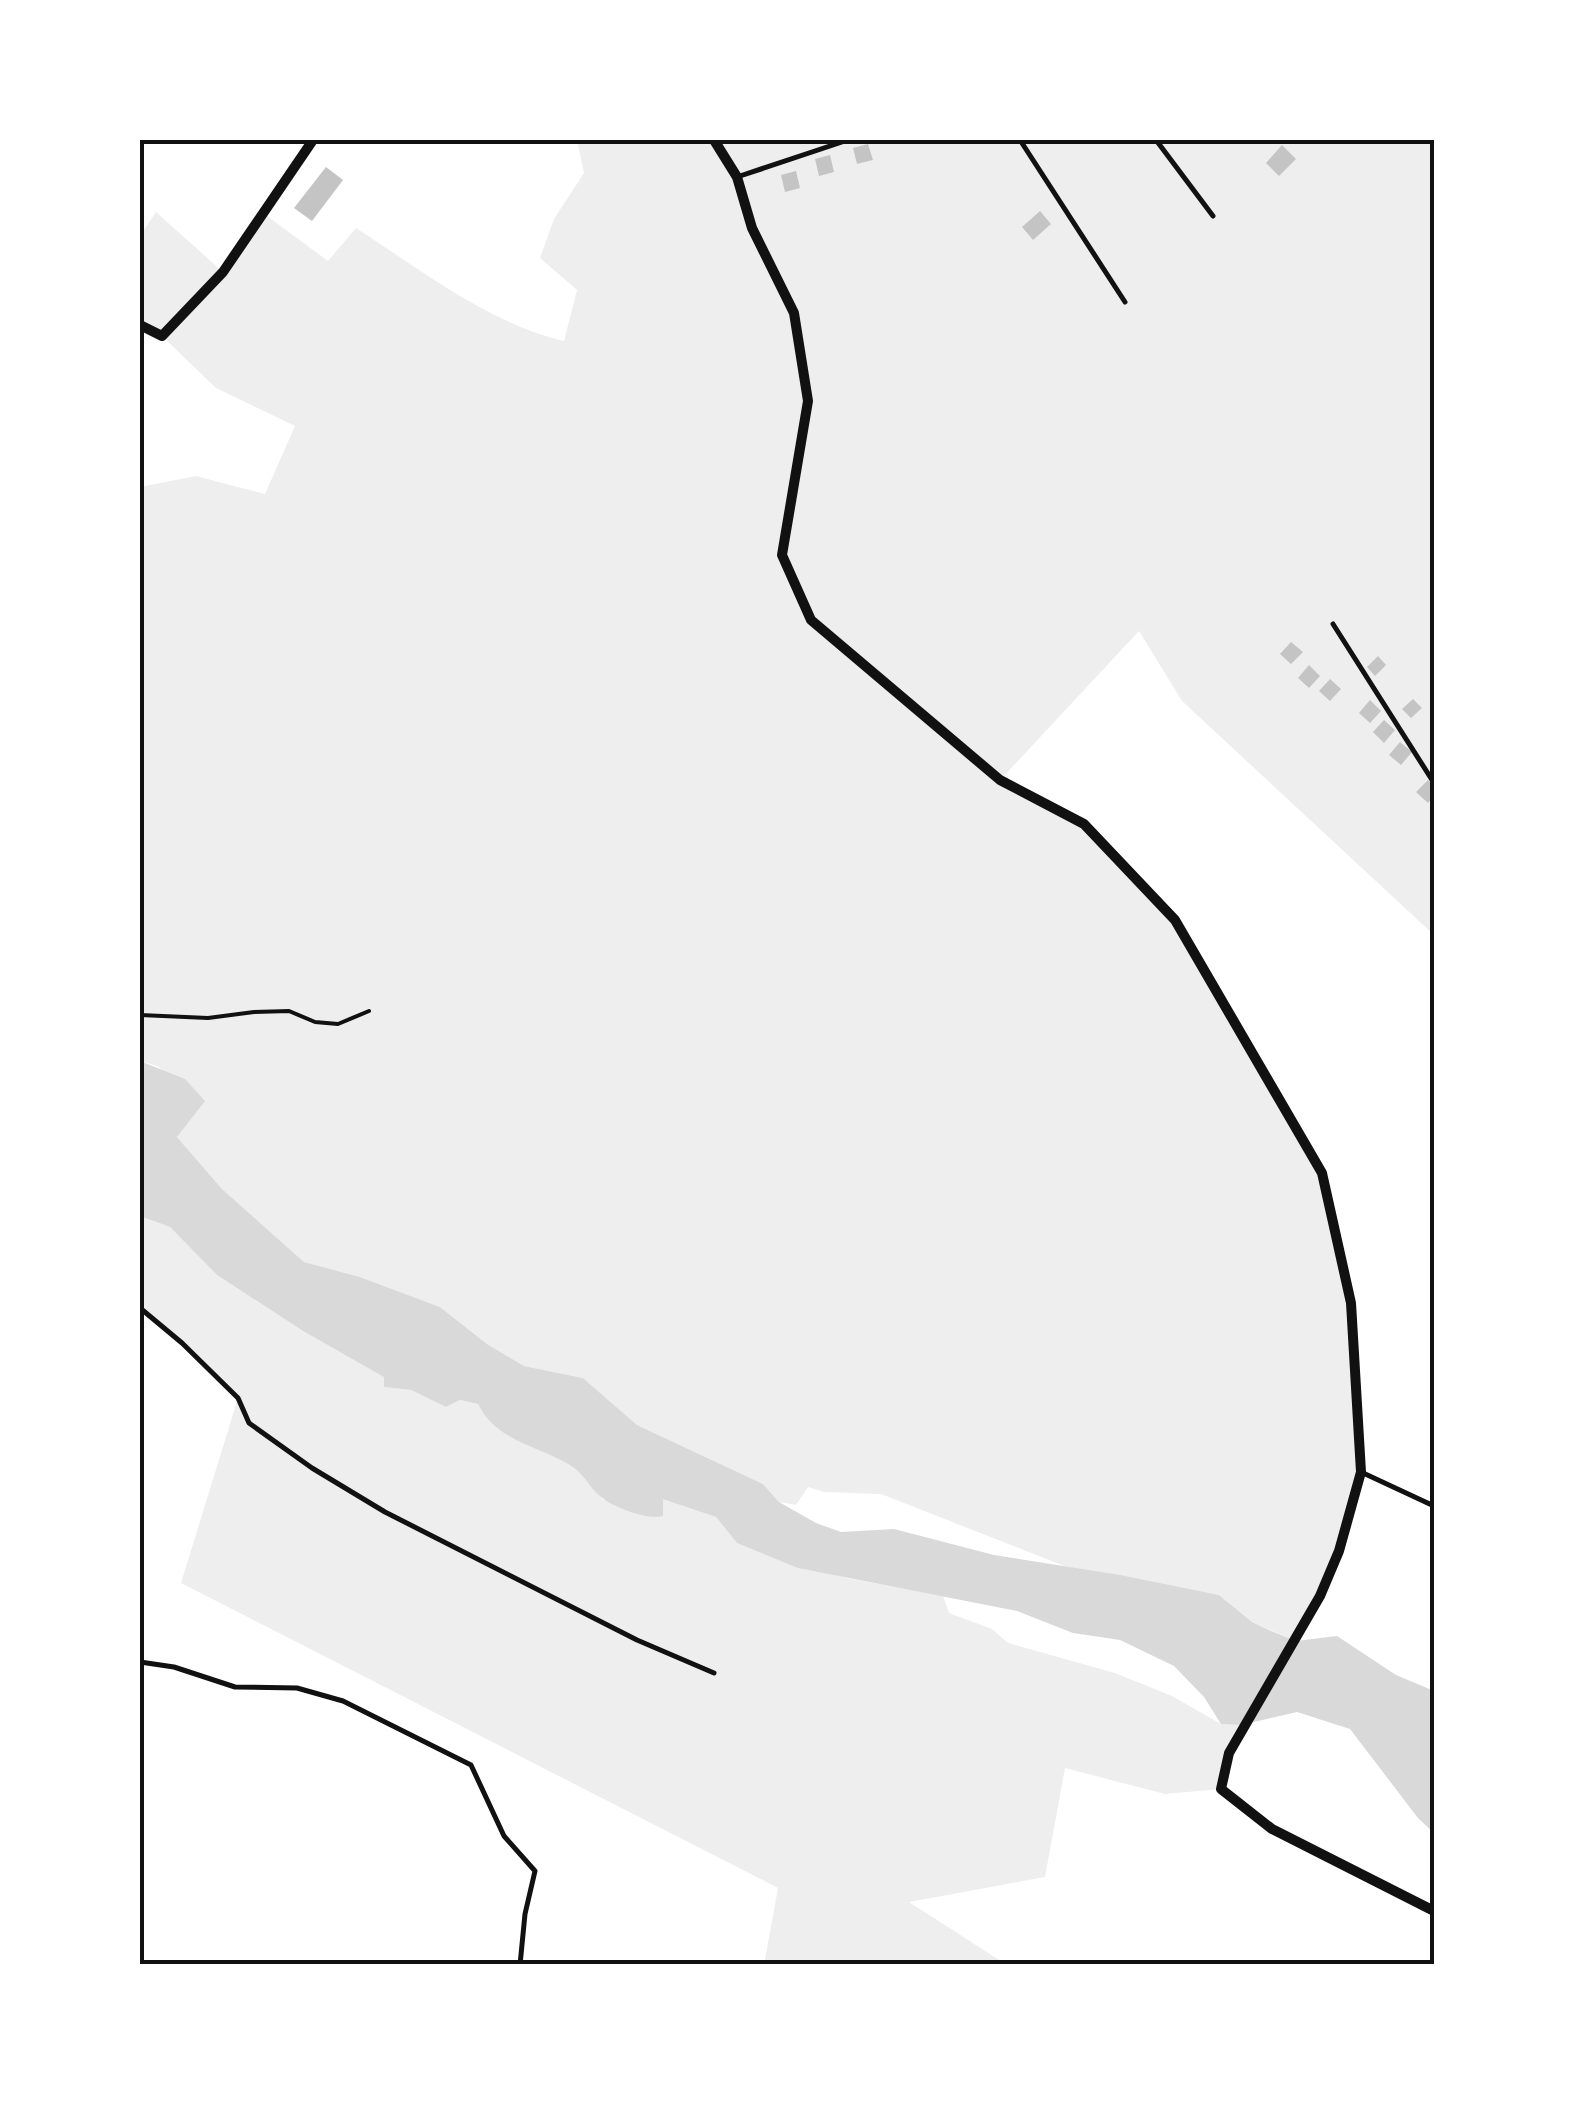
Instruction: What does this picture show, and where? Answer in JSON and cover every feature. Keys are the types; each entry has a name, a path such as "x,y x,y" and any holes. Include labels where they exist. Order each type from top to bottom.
{"street":[{"path":"140,325 162,336 223,272 313,140"},
{"path":"714,140 738,176 752,228 794,313 808,401 782,555 811,620 1000,780 1084,824 1175,920 1322,1172 1351,1303 1361,1472 1339,1551 1320,1596 1229,1752 1221,1790 1272,1829 1434,1911"}],"lane":[{"path":"738,176 848,140"},
{"path":"1020,140 1125,302"},
{"path":"1156,140 1213,216"},
{"path":"1333,624 1434,782"},
{"path":"140,1308 238,1398 249,1423 312,1468 385,1512 637,1640 714,1673"},
{"path":"1361,1472 1434,1506"},
{"path":"140,1662 174,1667 234,1687 296,1688 343,1701 471,1764 504,1836 535,1871 525,1914 520,1965"}],"path":[{"path":"140,1015 208,1018 290,1012 316,1022 338,1024 368,1011"}],"shaded area":[{"path":"577,140 1434,140 1434,935 1182,701 1139,631 1001,779 1084,824 1175,920 1322,1173 1351,1303 1361,1472 1320,1596 1296,1641 1252,1622 1219,1595 1067,1567 881,1494 824,1492 808,1487 796,1505 779,1502 763,1484 637,1425 583,1378 524,1366 487,1344 440,1307 360,1277 304,1262 222,1189 177,1137 204,1100 157,1066 140,1061 140,487 196,476 265,494 295,426 216,388 162,336 140,325 140,236 156,212 223,272 263,213 328,261 356,228 482,308 536,333 564,341 577,290 540,258 554,219 584,173"},
{"path":"140,1061 185,1079 205,1101 177,1137 222,1189 304,1262 360,1277 440,1307 487,1344 524,1366 583,1378 637,1425 763,1484 779,1502 816,1523 841,1532 894,1529 994,1555 1219,1595 1252,1622 1269,1630 1296,1641 1337,1636 1396,1675 1434,1691 1434,1833 1418,1818 1350,1729 1297,1712 1241,1725 1221,1724 1204,1697 1174,1666 1120,1640 1073,1633 1017,1611 798,1568 737,1543 716,1517 663,1499 663,1516 634,1513 600,1497 573,1467 507,1435 486,1417 478,1404 460,1400 446,1407 411,1390 384,1387 384,1377 217,1275 170,1227 140,1216"},
{"path":"140,1216 170,1227 217,1275 303,1331 385,1377 384,1387 411,1390 446,1407 460,1400 478,1404 487,1418 510,1437 576,1469 603,1500 662,1498 716,1517 737,1543 846,1578 943,1596 949,1613 992,1629 1008,1643 1115,1673 1172,1696 1221,1724 1241,1725 1221,1789 1165,1794 1065,1768 1045,1877 909,1902 1007,1965 764,1965 778,1888 181,1583 238,1398 140,1308"}],"building":[{"path":"868,144 873,160 857,164 853,148"},
{"path":"1282,145 1296,159 1279,176 1266,163"},
{"path":"830,155 834,172 819,176 815,159"},
{"path":"326,167 343,180 312,221 294,208"},
{"path":"796,171 800,188 785,192 781,175"},
{"path":"1040,211 1051,224 1033,240 1022,227"},
{"path":"1291,642 1303,652 1291,664 1280,654"},
{"path":"1378,656 1386,665 1375,676 1367,667"},
{"path":"1309,665 1320,676 1309,688 1298,678"},
{"path":"1330,679 1341,689 1330,701 1319,691"},
{"path":"1413,699 1422,708 1411,718 1402,709"},
{"path":"1370,700 1381,711 1370,723 1359,713"},
{"path":"1384,720 1395,730 1384,743 1373,732"},
{"path":"1400,742 1412,752 1401,765 1389,755"},
{"path":"1428,780 1434,786 1434,796 1428,803 1416,792"}]}
